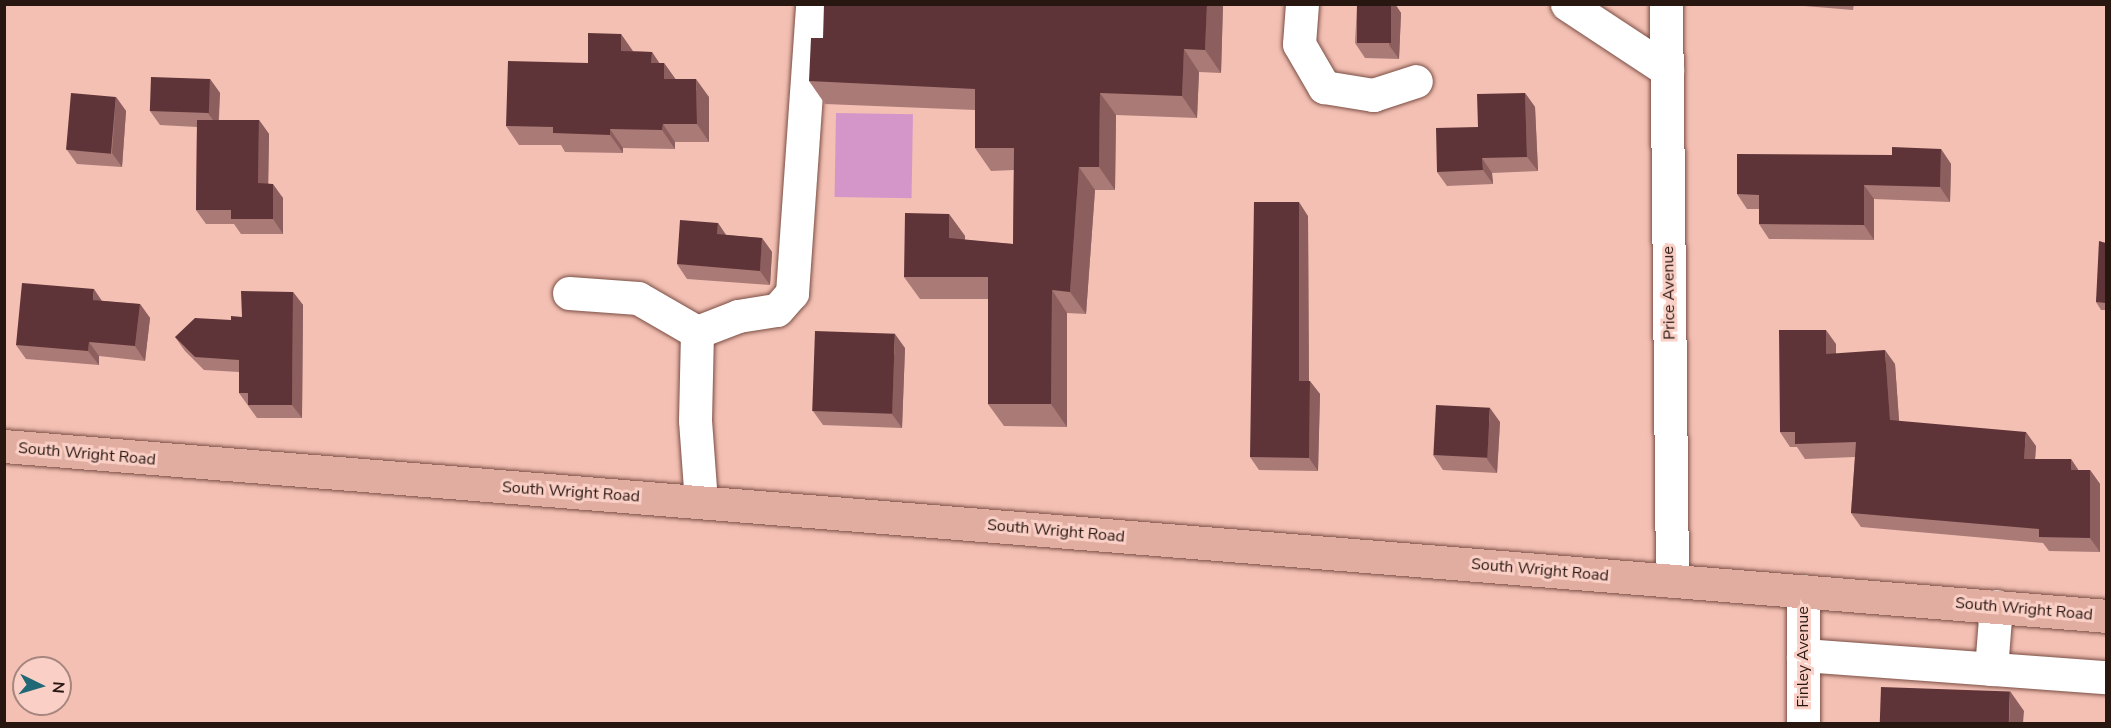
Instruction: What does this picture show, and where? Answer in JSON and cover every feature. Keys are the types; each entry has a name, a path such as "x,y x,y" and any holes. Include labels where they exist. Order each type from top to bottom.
{"main road":[{"name":"South Wright Road","path":"4,446 2106,616"}],"street":[{"path":"697,332 738,316 777,310 792,293 812,4"},
{"path":"1302,4 1299,44 1324,87 1374,95 1416,81"},
{"path":"1567,4 1667,70"},
{"name":"Price Avenue","path":"1666,4 1672,581"},
{"path":"568,293 638,298 697,332"},
{"path":"697,332 694,420 701,502"},
{"name":"Finley Avenue","path":"1803,591 1803,723"},
{"path":"1991,669 1996,606"},
{"path":"1803,655 2106,677"}],"shaded area":[{"path":"836,113 913,114 912,198 835,197"}],"building":[{"path":"824,4 1207,4 1205,50 1184,49 1182,96 1100,93 1099,167 1079,167 1070,292 1052,290 1051,404 988,404 988,277 904,277 905,213 949,214 949,238 1013,244 1014,148 975,148 975,89 809,81 811,38 823,38"},
{"path":"1357,4 1391,4 1391,43 1357,43"},
{"path":"588,33 621,34 621,51 652,52 651,63 664,63 664,79 696,79 697,124 663,124 662,130 610,129 610,135 553,133 553,127 506,126 508,61 588,63"},
{"path":"151,77 210,79 209,113 150,111"},
{"path":"71,93 116,97 111,154 66,150"},
{"path":"1525,93 1527,157 1482,158 1483,170 1437,172 1436,128 1478,127 1477,94"},
{"path":"197,120 259,120 258,183 273,184 273,219 231,219 231,210 196,210"},
{"path":"1892,147 1941,149 1940,187 1864,185 1864,225 1759,224 1759,195 1737,194 1737,154 1892,155"},
{"path":"1254,202 1299,202 1299,381 1310,381 1309,458 1250,457"},
{"path":"680,220 718,223 717,234 762,238 760,271 677,264"},
{"path":"2099,241 2106,243 2106,303 2096,302"},
{"path":"22,283 94,289 93,300 140,304 135,346 89,342 88,351 16,345"},
{"path":"241,291 293,292 292,405 248,405 248,393 239,393 239,360 195,357 175,337 195,318 231,320 231,316 242,317"},
{"path":"1779,330 1826,330 1826,354 1885,350 1890,420 2026,432 2024,459 2071,459 2071,470 2090,470 2090,538 2039,537 2039,529 1851,513 1856,442 1795,444 1795,432 1780,432"},
{"path":"815,331 895,334 892,414 812,411"},
{"path":"1436,405 1490,408 1487,458 1433,455"},
{"path":"1881,687 2010,692 2009,724 1880,723"}]}
